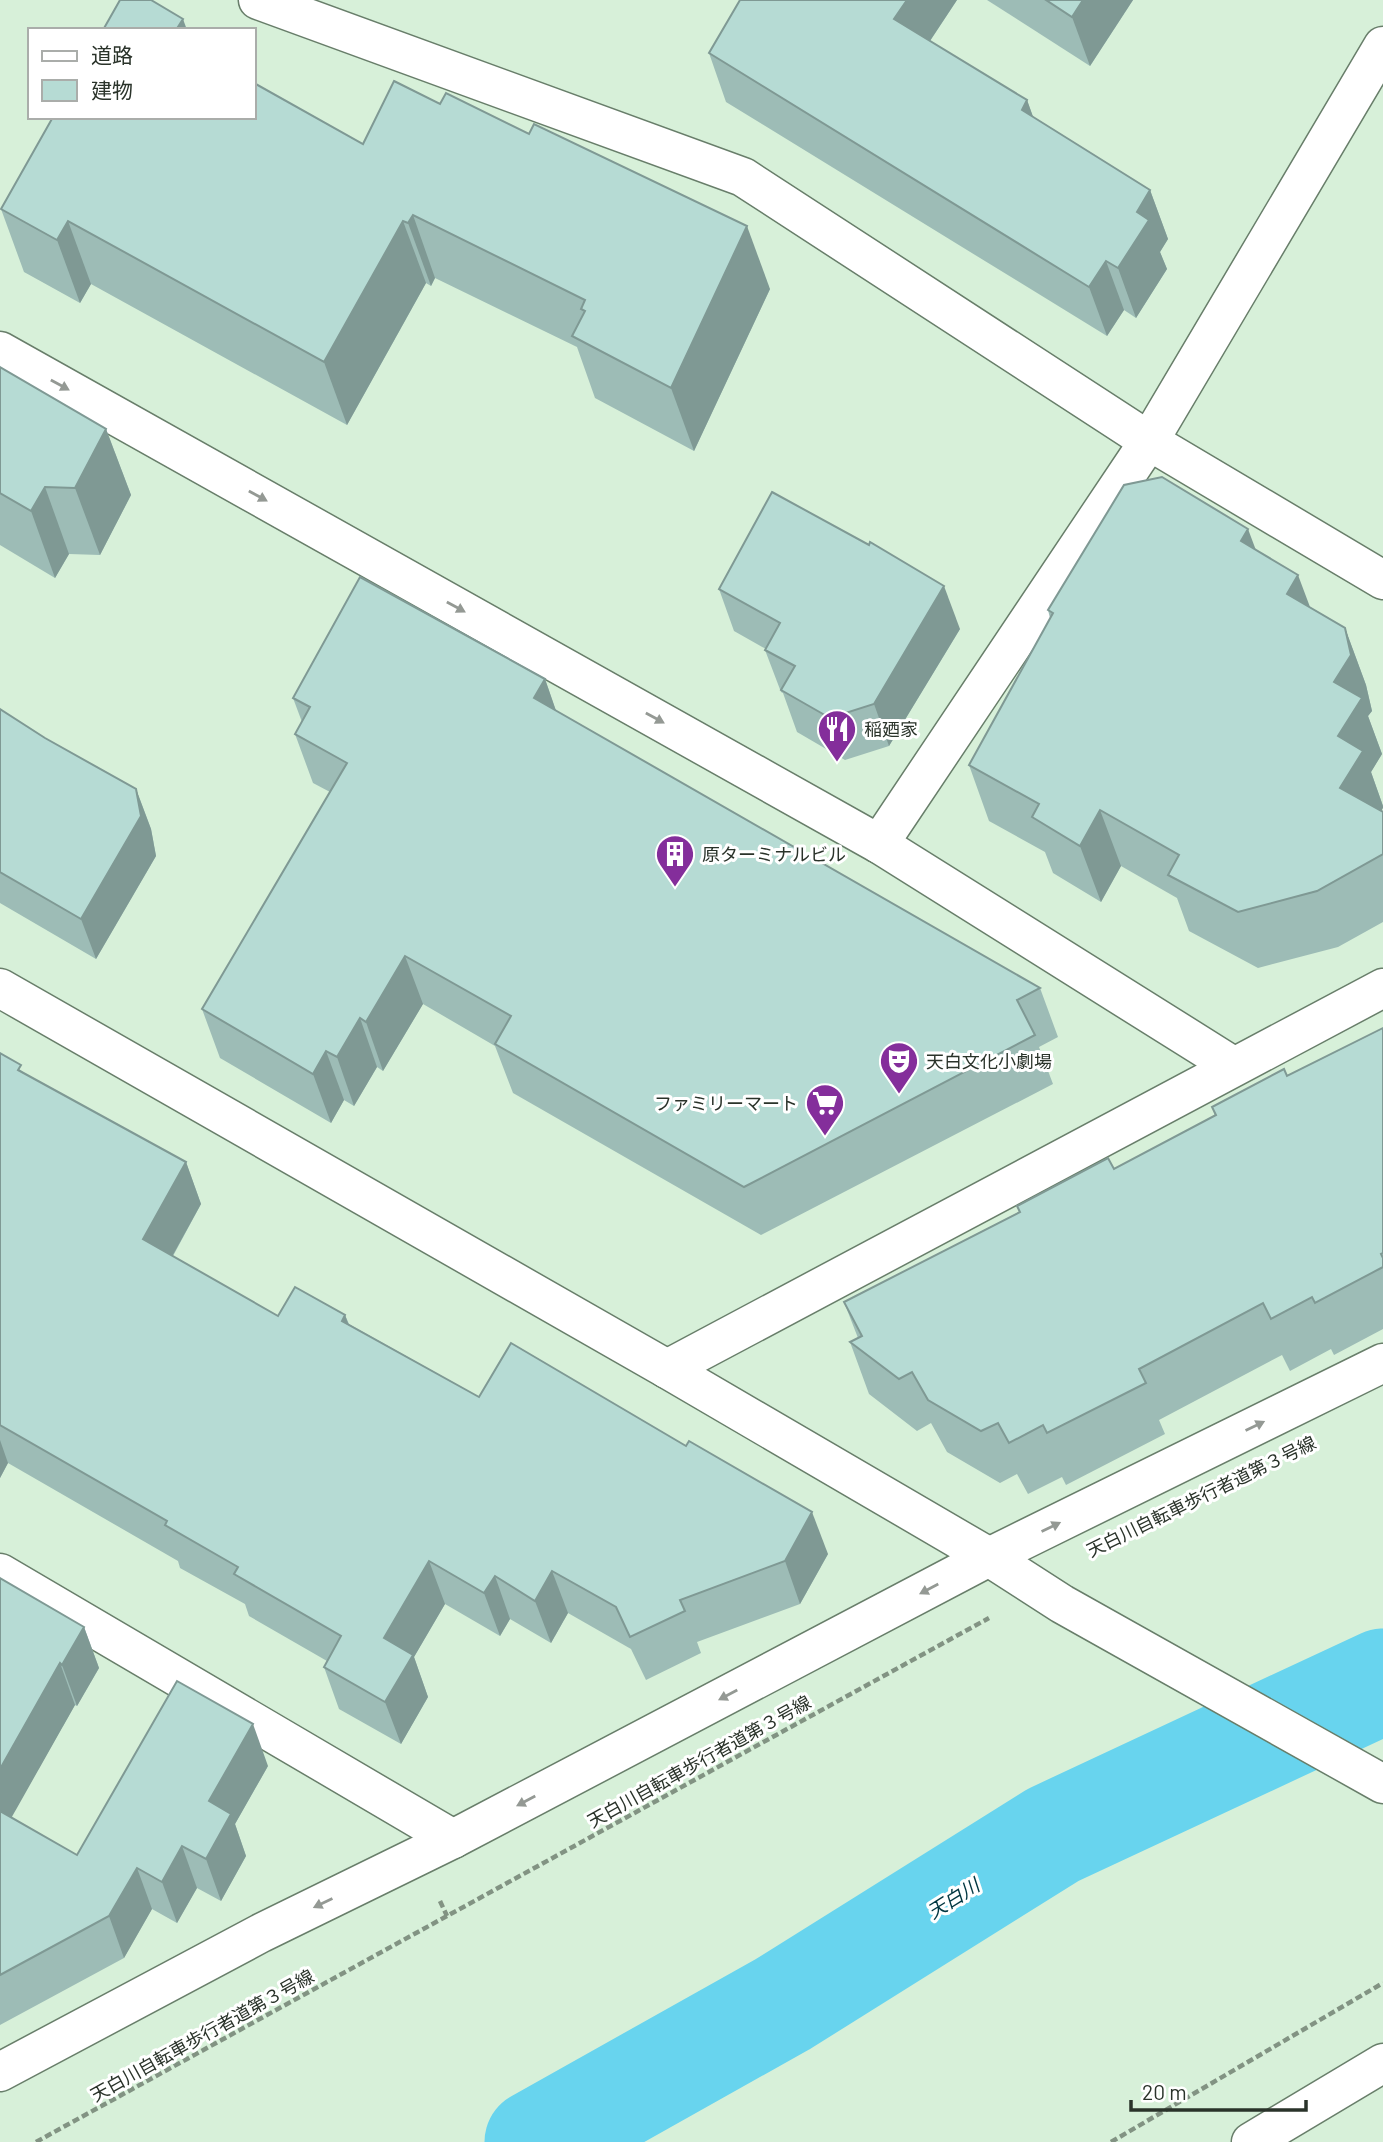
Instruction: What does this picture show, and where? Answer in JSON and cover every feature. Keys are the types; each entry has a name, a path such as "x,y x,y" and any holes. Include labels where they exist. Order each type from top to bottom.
{"street":[{"path":"258,0 743,177 1149,441 1383,580"},
{"path":"879,844 1149,441 1383,46"},
{"path":"0,351 879,844 1233,1066"},
{"path":"0,988 667,1369 1052,1596 1383,1784"},
{"path":"667,1369 1383,988"},
{"path":"0,2072 261,1933 453,1839 989,1557 1383,1363"},
{"path":"0,1573 453,1839"},
{"path":"1251,2142 1383,2063"}],"path":[{"name":"天白川自転車歩行者道第３号線","path":"36,2142 1052,1596"},
{"path":"1111,2142 1383,1983"}],"building":[{"path":"120,0 151,0 183,19 177,28 104,28"},
{"path":"740,0 907,0 894,19 1027,100 1022,110 1150,190 1137,212 1149,220 1118,268 1106,261 1089,287 709,53"},
{"path":"1046,0 1083,0 1072,17"},
{"path":"394,81 440,104 446,93 529,134 534,124 747,226 671,388 572,336 585,311 581,309 585,300 413,215 408,223 403,221 324,362 68,221 57,240 1,209 52,119 256,119 256,84 363,144"},
{"path":"0,367 106,429 75,488 45,487 31,511 0,493"},
{"path":"1162,477 1248,529 1241,541 1298,575 1287,594 1345,628 1351,655 1334,682 1362,698 1338,736 1363,751 1340,788 1383,812 1383,854 1317,891 1238,912 1168,875 1179,855 1100,810 1080,846 1032,817 1039,804 969,765 1053,613 1048,610 1124,485"},
{"path":"772,492 869,545 870,542 944,586 874,704 830,718 781,690 795,666 765,650 780,623 719,589"},
{"path":"360,577 545,679 534,698 1040,988 1017,1000 1035,1035 744,1187 495,1044 511,1016 405,956 366,1022 360,1018 337,1057 326,1051 313,1074 202,1009 347,763 295,734 310,707 293,698"},
{"path":"0,709 45,738 136,789 141,816 81,919 0,872"},
{"path":"1383,1028 1383,1267 1315,1303 1312,1297 1271,1319 1263,1303 1139,1369 1146,1383 1047,1433 1043,1425 1009,1443 998,1423 981,1431 928,1400 912,1372 899,1379 850,1342 862,1336 844,1302 1020,1212 1017,1206 1108,1158 1114,1169 1216,1115 1212,1107 1284,1069 1287,1076"},
{"path":"0,1053 21,1065 18,1070 186,1162 143,1239 278,1316 295,1287 345,1315 342,1321 479,1397 511,1343 686,1446 689,1441 812,1512 785,1561 680,1600 685,1611 630,1637 616,1607 552,1571 535,1601 495,1576 484,1593 429,1561 384,1638 413,1655 385,1702 324,1667 341,1636 234,1574 238,1567 165,1525 167,1521 0,1425"},
{"path":"0,1578 84,1627 62,1665 60,1663 0,1769"},
{"path":"177,1681 253,1724 209,1801 231,1814 206,1859 182,1846 162,1882 137,1868 109,1916 0,1975 0,1811 77,1855"}],"waterway":[{"name":"天白川","path":"537,2142 783,2004 1053,1835 1383,1681"}],"place":[{"name":"稲廼家","path":"837,763"},
{"name":"原ターミナルビル","path":"675,888"},
{"name":"天白文化小劇場","path":"899,1095"},
{"name":"ファミリーマート","path":"825,1137"}]}
